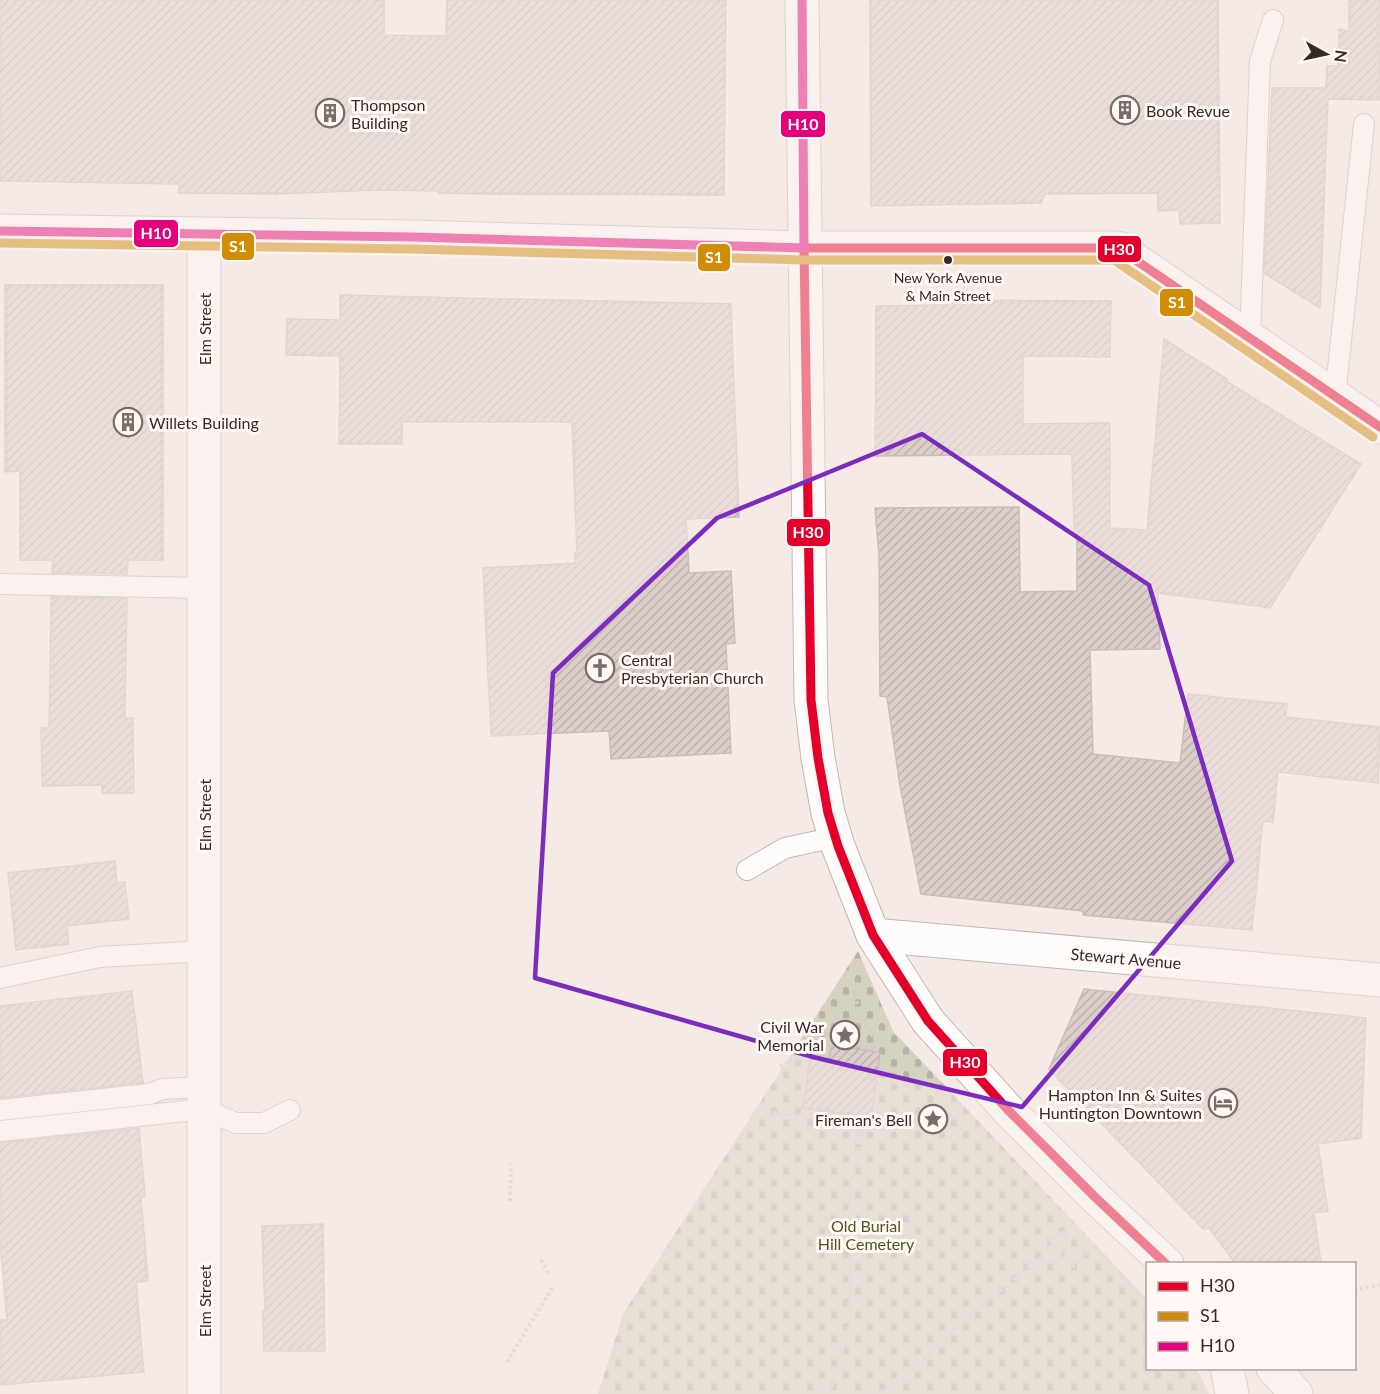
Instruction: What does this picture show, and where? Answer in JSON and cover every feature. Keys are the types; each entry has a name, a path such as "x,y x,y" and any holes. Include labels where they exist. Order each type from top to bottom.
{"main road":[{"path":"802,0 811,700 828,813 873,935 928,1021 1008,1110 1096,1198 1166,1262"},
{"path":"0,231 413,237 804,248 1118,248 1380,427"},
{"name":"Elm Street","path":"204,235 204,1394"},
{"name":"Stewart Avenue","path":"873,935 1380,980"},
{"path":"1227,1370 1232,1394"},
{"path":"1275,1370 1296,1394"}],"lane":[{"path":"1250,339 1260,61 1273,20"},
{"path":"1335,397 1364,124"},
{"path":"0,584 204,588"},
{"path":"747,870 785,848 836,837"},
{"path":"0,978 100,957 204,951"},
{"path":"0,1110 150,1094 162,1089 204,1098 236,1123 264,1123 290,1110"},
{"path":"0,1131 204,1098"}],"path":[{"path":"780,1066 836,1044 874,1050 875,1041 855,998 853,984"},
{"path":"767,1105 769,1113 864,1119 850,1191 852,1259 847,1335 829,1394"},
{"path":"950,1139 961,1128"},
{"path":"510,1201 511,1164"},
{"path":"1070,1238 1060,1230 1049,1244 1074,1266 1086,1253 1078,1246"},
{"path":"876,1394 893,1387 966,1319 1039,1258 1056,1261 1061,1255"},
{"path":"541,1260 548,1273"},
{"path":"507,1362 554,1285"},
{"path":"1356,1290 1380,1285"}],"highlighted area":[{"path":"922,434 1149,585 1232,861 1022,1107 813,1057 535,978 553,673 717,518"}],"green space":[{"name":"Old Burial Hill Cemetery","path":"858,951 893,1031 1146,1298 1146,1370 1197,1370 1209,1394 598,1394 623,1314"}],"building":[{"path":"0,0 384,0 384,35 446,36 447,0 726,0 724,195 488,194 379,190 275,194 178,193 179,184 0,181"},
{"path":"870,0 1218,0 1220,223 1180,224 1179,210 1158,211 1158,193 1045,194 1041,203 871,206"},
{"path":"1349,0 1380,0 1380,100 1328,99 1320,308 1264,273 1272,88 1326,88 1327,66 1338,66 1339,29 1349,31"},
{"name":"Willets Building","path":"5,285 163,285 163,560 128,560 127,574 52,573 53,560 20,560 20,471 5,472"},
{"path":"340,295 731,304 739,517 686,519 689,573 731,571 735,643 726,644 731,753 611,759 609,731 491,736 483,568 575,563 575,553 577,553 572,422 402,422 402,444 339,444 340,356 286,355 287,319 340,320"},
{"path":"943,300 1111,301 1110,357 1023,356 1023,424 1110,423 1110,528 1147,530 1164,339 1227,379 1226,381 1361,464 1270,608 1158,593 1160,649 1090,650 1093,754 1180,763 1188,694 1287,704 1286,717 1380,727 1378,783 1278,772 1273,822 1263,821 1252,930 1083,915 1083,911 921,894 900,786 887,697 880,696 879,556 875,508 1019,507 1020,592 1077,591 1077,531 1074,531 1072,454 875,456 876,306 943,305"},
{"path":"51,597 127,598 125,718 133,718 134,793 102,793 102,785 42,786 41,728 49,728"},
{"path":"115,861 117,883 125,882 129,919 67,926 69,944 16,950 8,873"},
{"name":"Hampton Inn & Suites Huntington Downtown","path":"1084,989 1366,1018 1361,1138 1318,1144 1328,1211 1314,1213 1321,1262 1234,1262 1209,1228 1203,1229 1049,1069"},
{"path":"132,991 143,1083 0,1098 0,1006"},
{"path":"831,1046 880,1052 871,1117 803,1108 811,1056 829,1059"},
{"path":"139,1128 145,1196 141,1197 148,1281 136,1282 144,1372 0,1385 0,1320 7,1320 0,1241 0,1143"},
{"path":"323,1224 325,1351 264,1351 262,1226"}],"transit line":[{"name":"H10","path":"802,0 804,248"},
{"name":"H10","path":"0,231 413,237 804,248"},
{"name":"S1","path":"0,243 413,249 804,260 1114,260 1373,437"},
{"name":"H30","path":"804,248 811,700 828,813 838,846 873,935 928,1021 1008,1110 1164,1262"},
{"name":"H30","path":"804,248 1118,248 1380,427"}],"place":[{"name":"Book Revue","path":"1125,110"},
{"name":"Thompson Building","path":"330,113"},
{"name":"New York Avenue & Main Street","path":"948,260"},
{"name":"Willets Building","path":"128,422"},
{"name":"Central Presbyterian Church","path":"600,668"},
{"name":"Civil War Memorial","path":"845,1035"},
{"name":"Hampton Inn & Suites Huntington Downtown","path":"1223,1103"},
{"name":"Fireman's Bell","path":"933,1119"}]}
